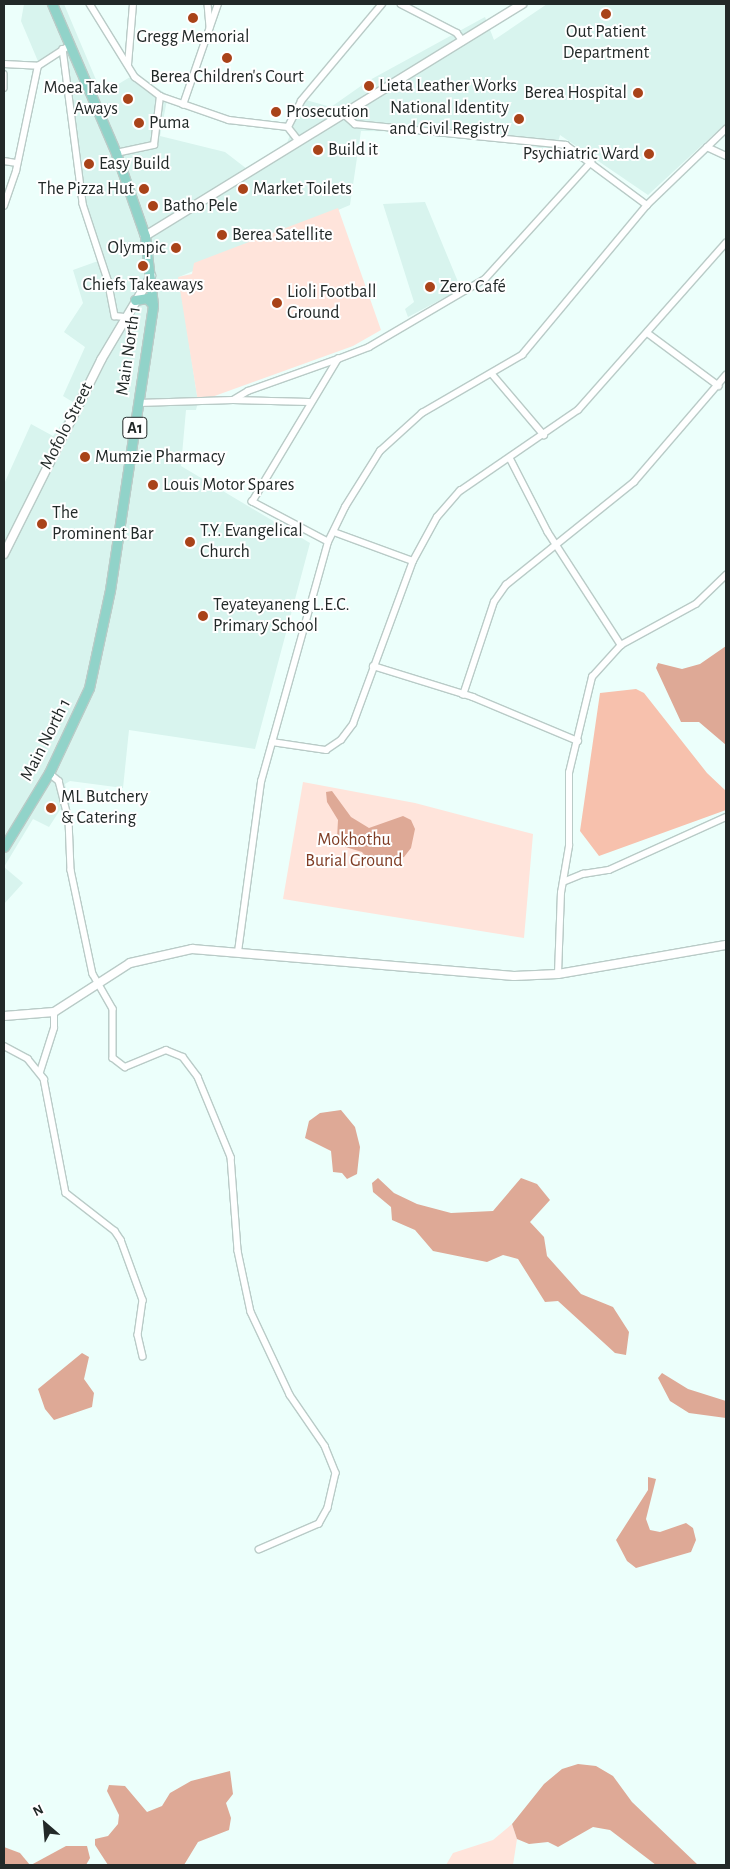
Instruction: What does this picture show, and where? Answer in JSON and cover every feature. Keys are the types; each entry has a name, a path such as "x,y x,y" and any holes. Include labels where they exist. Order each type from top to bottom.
{"main road":[{"name":"Main North 1","path":"5,841 49,773 89,688 110,590 153,305 152,275 145,236 116,153 66,48 52,4"},
{"path":"145,236 298,140 344,114 403,74 463,41 522,4"},
{"name":"Mofolo Street","path":"4,554 124,317 152,275"},
{"path":"135,300 147,298 153,305"},
{"path":"4,1016 54,1012 98,981 130,963 172,952 238,952 514,976 558,974 726,945"}],"street":[{"path":"90,4 135,77 160,96 184,106 229,120 288,127 298,140"},
{"path":"128,65 133,4"},
{"path":"208,4 210,27"},
{"path":"184,106 218,4"},
{"path":"288,127 301,101 382,4"},
{"path":"401,4 457,33 463,41"},
{"path":"4,64 38,66 66,48 83,204 108,280 115,316 124,317"},
{"path":"4,206 17,162 38,66"},
{"path":"4,74 4,88"},
{"path":"116,153 154,145 160,96"},
{"path":"344,114 355,124 566,145 647,206"},
{"path":"238,952 261,782 328,542 380,451 422,413 493,375 522,355 647,206 726,129"},
{"path":"707,147 726,156"},
{"path":"4,161 17,162"},
{"path":"233,400 248,391 369,347 485,279 591,162"},
{"path":"272,742 326,750 334,747 353,724 413,562 437,517 460,491 578,410 649,334 726,243"},
{"path":"649,334 719,386"},
{"path":"328,542 252,502 303,420 309,402 338,359"},
{"path":"493,375 544,435"},
{"path":"463,695 494,602 517,575 559,544 634,482 719,386 726,375"},
{"path":"138,403 233,400 309,402"},
{"path":"510,458 548,532 559,544 621,645"},
{"path":"334,532 413,562"},
{"path":"558,974 563,882 570,846 569,773 578,742 592,677 621,645 696,604 726,575"},
{"path":"373,666 463,695 578,742"},
{"path":"49,773 60,781 69,820 71,870 93,974 113,1009 110,1042 119,1066 125,1067 159,1052 175,1053 190,1064 208,1096 231,1158 238,1251 251,1312 290,1395 324,1446 336,1473 328,1508 319,1524 259,1550"},
{"path":"563,882 583,874 609,870 726,817"},
{"path":"40,1072 54,1028 54,1012"},
{"path":"4,1046 28,1059 40,1072 48,1089 56,1158 66,1194 115,1231 143,1300 138,1336 143,1356"}],"shaded area":[{"path":"24,4 64,4 102,94 135,74 168,95 160,136 225,152 247,169 287,143 299,110 306,100 331,107 368,81 485,17 494,40 547,4 726,4 726,123 648,195 560,135 556,149 546,149 443,132 361,131 350,205 179,277 198,402 196,410 186,410 181,466 310,543 255,749 129,730 123,788 70,781 65,784 70,805 60,810 49,827 33,819 4,867 4,484 31,424 53,436 76,404 63,396 85,347 64,332 83,303 73,270 98,261 82,208 61,55 40,66 21,21"},
{"path":"425,202 461,289 408,317 405,309 414,302 383,204"},
{"path":"726,646 726,745 699,722 681,722 656,668 658,663 682,669 700,664"},
{"path":"636,689 644,693 707,773 726,791 726,810 599,856 580,831 600,693"},
{"path":"332,791 351,817 369,828 403,816 411,820 415,829 411,848 404,857 370,862 362,852 342,846 337,838 338,820 327,802 326,792"},
{"path":"4,867 23,883 4,904"},
{"path":"341,1110 355,1127 360,1147 357,1174 347,1179 342,1173 333,1172 331,1151 305,1138 309,1121 320,1113"},
{"path":"378,1178 394,1193 417,1204 451,1213 493,1211 521,1178 537,1184 550,1200 530,1222 544,1237 547,1256 581,1294 613,1307 629,1332 626,1355 615,1353 558,1301 545,1302 518,1259 503,1255 487,1262 433,1251 415,1230 392,1220 391,1207 373,1192 372,1183"},
{"path":"82,1353 89,1357 84,1379 94,1393 92,1407 54,1420 45,1409 38,1389"},
{"path":"662,1373 688,1389 726,1401 726,1418 689,1413 670,1401 658,1378"},
{"path":"648,1477 656,1479 646,1519 650,1530 660,1532 686,1523 693,1528 696,1540 691,1552 636,1568 627,1561 616,1540 648,1490"},
{"path":"578,1764 596,1766 613,1776 632,1802 698,1865 656,1865 610,1830 593,1827 558,1847 548,1842 529,1844 517,1839 512,1824 544,1784 562,1769"},
{"path":"230,1771 233,1794 226,1803 231,1818 229,1830 198,1842 184,1865 108,1865 95,1845 95,1839 108,1836 118,1824 119,1815 107,1791 109,1785 125,1786 147,1812 162,1806 170,1793 191,1781"},
{"path":"66,1846 87,1846 90,1858 86,1865 31,1865"},
{"path":"4,1847 20,1853 30,1865 4,1865"}],"green space":[{"name":"Lioli Football Ground","path":"338,208 381,330 353,346 198,402 178,277 192,274 194,263"},
{"name":"Mokhothu Burial Ground","path":"303,782 415,803 533,834 524,938 283,899"},
{"path":"512,1824 517,1839 513,1865 446,1865 453,1853 493,1840"}],"place":[{"name":"Out Patient Department","path":"606,14"},
{"name":"Gregg Memorial","path":"193,18"},
{"name":"Berea Children's Court","path":"227,58"},
{"name":"Lieta Leather Works","path":"369,86"},
{"name":"Berea Hospital","path":"638,93"},
{"name":"Moea Take Aways","path":"128,99"},
{"name":"Prosecution","path":"276,112"},
{"name":"National Identity and Civil Registry","path":"519,119"},
{"name":"Puma","path":"139,123"},
{"name":"Build it","path":"318,150"},
{"name":"Psychiatric Ward","path":"649,154"},
{"name":"Easy Build","path":"89,164"},
{"name":"The Pizza Hut","path":"144,189"},
{"name":"Market Toilets","path":"243,189"},
{"name":"Batho Pele","path":"153,206"},
{"name":"Berea Satellite","path":"222,235"},
{"name":"Olympic","path":"176,248"},
{"name":"Chiefs Takeaways","path":"143,266"},
{"name":"Zero Café","path":"430,287"},
{"name":"Lioli Football Ground","path":"277,303"},
{"name":"Mumzie Pharmacy","path":"85,457"},
{"name":"Louis Motor Spares","path":"153,485"},
{"name":"The Prominent Bar","path":"42,524"},
{"name":"T.Y. Evangelical Church","path":"190,542"},
{"name":"Teyateyaneng L.E.C. Primary School","path":"203,616"},
{"name":"ML Butchery & Catering","path":"51,808"}]}
